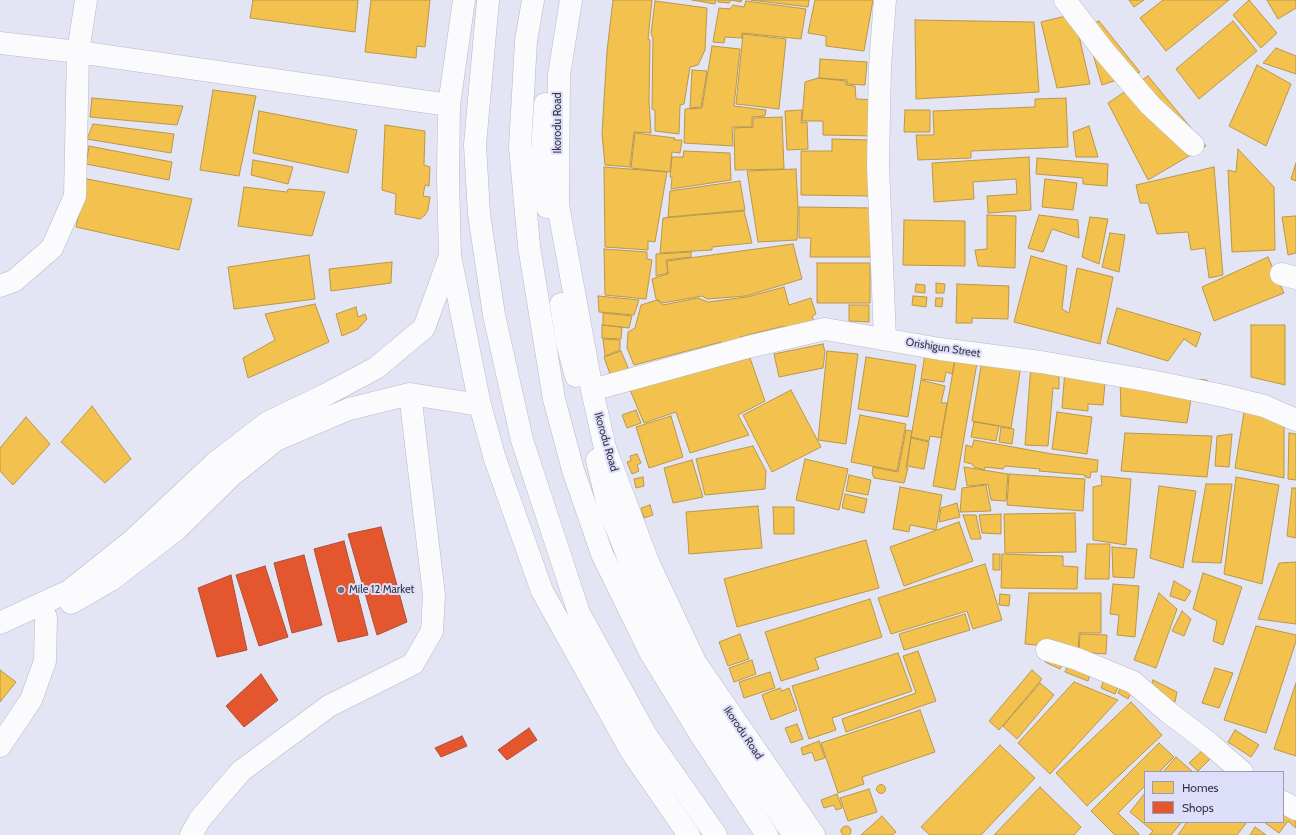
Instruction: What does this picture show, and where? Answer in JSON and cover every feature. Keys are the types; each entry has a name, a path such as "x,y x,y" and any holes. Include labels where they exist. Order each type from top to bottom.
{"main road":[{"path":"0,286 14,281 52,248 75,196 78,52 86,0"},
{"path":"464,0 449,105 448,177 450,256 480,405 495,459 542,591 631,751 689,835"},
{"path":"488,0 475,145 479,214 494,315 522,440 579,613 646,735 716,835"},
{"path":"533,0 526,41 520,147 529,246 554,399 572,463 602,554 650,652 702,737 767,835"},
{"path":"557,0 547,64 541,166 567,343 608,506 650,613 708,712 794,835"},
{"name":"Ikorodu Road","path":"571,0 558,75 558,204 592,390 605,448 645,555 695,662 814,835"},
{"path":"885,0 880,66 878,165 885,339"},
{"path":"1065,0 1102,50 1150,105 1193,145"},
{"path":"0,43 78,52 449,105"},
{"path":"0,623 68,591 133,540 216,463 267,423 376,368 424,328 450,256"},
{"name":"Orishigun Street","path":"592,390 748,347 825,329 940,349 1042,362 1151,380 1264,406 1296,420"},
{"path":"0,639 46,617 111,580 177,529 231,476 276,440 349,409 410,394 480,405"},
{"path":"191,835 200,819 242,771 329,706 413,664 432,631 434,595 410,394"},
{"path":"0,746 31,700 45,661 46,617"},
{"path":"1048,650 1077,659 1132,682 1210,744 1241,771"},
{"path":"1284,803 1296,809"}],"building: Homes":[{"path":"253,0 358,0 355,32 250,18"},
{"path":"371,0 430,0 425,47 417,46 416,58 365,52"},
{"path":"613,0 652,0 648,39 650,40 649,100 651,133 634,132 630,167 605,165 602,134 607,51"},
{"path":"692,0 716,0 715,4"},
{"path":"718,0 731,0 729,3 718,2"},
{"path":"731,0 742,0 741,2"},
{"path":"751,0 809,0 808,7"},
{"path":"815,0 873,0 864,51 826,46 826,36 808,33"},
{"path":"1129,0 1144,0 1134,7"},
{"path":"1163,0 1229,0 1166,51 1140,18"},
{"path":"1249,0 1277,33 1261,48 1233,15"},
{"path":"1267,0 1296,0 1296,8 1278,19"},
{"path":"655,1 707,8 705,50 698,65 690,67 684,104 680,105 679,134 655,131 655,110 652,109 653,38 651,34"},
{"path":"746,1 806,9 801,39 742,33 742,38 725,37 724,43 713,42 719,8 730,9 733,5 744,7"},
{"path":"1074,14 1090,84 1057,88 1041,22"},
{"path":"915,20 1034,22 1039,92 916,99"},
{"path":"1099,21 1140,72 1102,85 1085,27"},
{"path":"1233,21 1257,51 1199,99 1176,69"},
{"path":"743,34 786,39 779,109 736,104"},
{"path":"712,46 740,49 734,106 766,110 765,116 752,117 752,127 732,127 733,146 684,143 685,109 702,108"},
{"path":"1276,48 1296,56 1296,74 1263,63"},
{"path":"820,59 867,62 865,85 847,84 847,80 819,78"},
{"path":"1257,65 1291,84 1266,146 1229,126"},
{"path":"692,70 707,71 701,107 690,108"},
{"path":"1148,76 1206,146 1148,180 1108,103"},
{"path":"818,78 846,81 846,85 855,86 856,99 878,100 872,136 823,135 823,121 802,121 805,82"},
{"path":"213,90 256,96 239,176 200,170"},
{"path":"92,98 183,106 177,125 90,117"},
{"path":"1066,98 1068,147 971,151 971,158 918,160 916,135 934,135 933,111 1035,107 1035,99"},
{"path":"802,110 801,123 807,122 808,149 787,150 785,111"},
{"path":"905,110 930,110 930,132 904,132"},
{"path":"259,111 357,130 348,173 253,153"},
{"path":"782,117 784,169 735,170 734,128 753,127 753,118"},
{"path":"93,124 174,134 171,153 87,139"},
{"path":"385,125 425,131 424,165 430,167 429,186 425,185 423,196 430,197 428,210 420,219 395,214 396,194 382,190"},
{"path":"1089,126 1098,157 1076,157 1073,132"},
{"path":"635,133 682,140 680,153 672,152 670,172 631,168"},
{"path":"832,139 870,140 870,196 801,195 801,151 832,151"},
{"path":"89,146 172,162 169,180 86,164"},
{"path":"1238,149 1274,187 1275,250 1232,252 1228,170 1236,172"},
{"path":"684,151 730,153 731,180 671,189 672,177 670,177 672,157 683,157"},
{"path":"1029,157 1031,210 988,213 987,196 1017,194 1016,179 973,182 974,199 934,202 932,163"},
{"path":"1037,158 1108,164 1107,186 1083,184 1083,178 1036,174"},
{"path":"253,160 293,167 288,184 251,175"},
{"path":"1296,163 1296,181 1291,179"},
{"path":"604,167 667,172 655,242 648,241 648,250 605,247"},
{"path":"1214,167 1223,275 1209,278 1205,248 1191,250 1188,232 1157,234 1148,203 1140,203 1136,185"},
{"path":"796,169 798,208 797,240 758,242 747,171"},
{"path":"87,179 192,199 179,250 76,227"},
{"path":"1045,179 1077,183 1073,210 1042,207"},
{"path":"740,181 745,210 668,217 670,191"},
{"path":"244,187 287,192 288,189 325,192 312,236 238,226"},
{"path":"799,207 872,208 872,257 810,257 811,238 799,238"},
{"path":"744,211 752,243 712,247 712,250 660,253 663,218"},
{"path":"987,215 1016,216 1015,268 978,266 975,250 987,249"},
{"path":"1039,215 1078,220 1079,238 1052,229 1043,252 1028,248"},
{"path":"1296,216 1296,253 1288,255 1282,217"},
{"path":"1090,217 1108,219 1099,264 1082,257"},
{"path":"904,220 965,221 965,266 903,265"},
{"path":"1110,233 1125,235 1119,272 1102,267"},
{"path":"793,244 802,279 746,296 707,299 702,296 663,303 656,299 652,279 668,274 667,261"},
{"path":"604,249 647,252 647,259 652,260 646,299 605,295"},
{"path":"691,252 691,257 666,260 668,273 656,276 656,254"},
{"path":"309,255 315,299 234,309 228,267"},
{"path":"1031,256 1067,266 1062,309 1069,313 1077,268 1113,277 1100,344 1014,322"},
{"path":"1268,257 1284,293 1214,321 1202,287"},
{"path":"392,262 391,283 331,291 329,269"},
{"path":"817,263 870,263 870,303 817,303"},
{"path":"936,283 945,284 944,293 936,293"},
{"path":"916,284 925,285 925,293 915,292"},
{"path":"957,284 1009,286 1008,319 972,318 972,323 956,323"},
{"path":"784,287 789,305 811,298 816,314 812,316 814,322 787,332 784,326 740,337 739,341 722,346 721,342 634,365 627,348 628,332 635,328 641,305 657,300 663,305 698,298 708,302 747,297"},
{"path":"598,296 639,300 634,315 599,312"},
{"path":"913,296 927,297 926,307 912,305"},
{"path":"936,298 943,298 942,307 935,306"},
{"path":"315,304 329,342 248,378 243,358 275,340 265,314"},
{"path":"849,305 869,305 869,322 849,321"},
{"path":"356,307 358,317 365,314 367,319 358,329 342,336 336,314"},
{"path":"1117,308 1201,333 1196,347 1184,339 1168,361 1107,343"},
{"path":"603,313 632,316 629,328 603,325"},
{"path":"602,325 622,327 621,339 602,338"},
{"path":"1251,325 1285,325 1285,385 1251,377"},
{"path":"603,339 620,340 620,350 605,356"},
{"path":"823,344 825,352 823,368 779,377 774,354"},
{"path":"926,348 956,354 952,374 946,372 944,382 921,379"},
{"path":"621,351 629,370 611,377 604,357"},
{"path":"827,351 858,354 846,444 818,440"},
{"path":"956,354 978,357 955,490 933,486"},
{"path":"866,357 916,365 908,417 858,409"},
{"path":"750,358 765,401 738,415 749,435 690,453 676,412 644,423 630,390"},
{"path":"982,360 1021,366 1011,428 972,421"},
{"path":"1031,364 1059,366 1059,389 1053,388 1048,446 1025,445"},
{"path":"1065,370 1106,373 1103,405 1088,404 1088,411 1062,408"},
{"path":"1120,376 1207,380 1208,400 1191,399 1187,423 1121,416"},
{"path":"921,380 945,386 941,403 947,403 941,438 930,436 929,441 911,437"},
{"path":"791,390 821,447 772,472 743,415"},
{"path":"1246,400 1284,408 1284,478 1235,468"},
{"path":"92,406 131,459 105,483 61,442"},
{"path":"636,410 641,423 627,428 622,415"},
{"path":"1057,412 1092,417 1087,454 1052,449"},
{"path":"860,415 906,424 897,471 851,462"},
{"path":"671,416 683,457 649,468 636,427"},
{"path":"26,417 50,444 13,485 0,471 0,448"},
{"path":"974,422 999,426 996,441 971,437"},
{"path":"1001,427 1014,429 1012,444 999,442"},
{"path":"906,430 912,431 906,468 908,468 904,483 874,478 872,473 873,467 898,472"},
{"path":"1125,433 1212,436 1207,477 1121,471"},
{"path":"1289,433 1296,434 1296,480 1288,479"},
{"path":"1232,434 1229,467 1215,466 1217,436"},
{"path":"911,438 929,442 924,469 907,466"},
{"path":"974,440 1052,454 1098,460 1097,472 1091,472 1090,478 1085,477 1085,475 1005,466 1003,469 985,467 984,470 964,462 966,445 972,447"},
{"path":"753,446 766,471 765,489 705,495 696,459"},
{"path":"637,454 641,463 637,465 639,471 632,474 627,462 631,461 630,456"},
{"path":"805,459 848,469 839,510 796,500"},
{"path":"692,460 703,497 673,503 664,468"},
{"path":"964,467 1008,474 1006,501 991,500 988,484 967,486"},
{"path":"1009,474 1085,479 1083,511 1007,505"},
{"path":"849,475 871,480 868,495 846,491"},
{"path":"1101,476 1131,479 1126,545 1093,540 1093,487 1102,485"},
{"path":"643,477 644,486 636,488 634,479"},
{"path":"1236,477 1279,485 1262,584 1224,574"},
{"path":"1206,484 1232,484 1221,563 1192,562"},
{"path":"986,485 991,511 960,512 962,488"},
{"path":"1159,486 1196,491 1183,568 1150,558"},
{"path":"900,487 942,495 936,530 910,525 909,532 893,529"},
{"path":"1292,488 1296,488 1296,538 1287,536"},
{"path":"845,494 867,499 864,513 842,508"},
{"path":"957,503 960,517 939,522 941,508"},
{"path":"650,505 653,515 644,518 641,508"},
{"path":"758,506 762,548 689,554 686,512"},
{"path":"773,507 794,507 794,534 774,534"},
{"path":"1075,513 1076,552 1005,553 1004,514"},
{"path":"1001,514 1001,534 982,533 979,515"},
{"path":"963,515 976,515 981,539 971,539"},
{"path":"959,522 973,561 904,586 890,547"},
{"path":"866,540 879,588 737,627 724,579"},
{"path":"1087,544 1110,544 1109,579 1085,579"},
{"path":"1112,547 1137,549 1134,578 1113,577"},
{"path":"993,554 1000,554 1000,570 993,570"},
{"path":"1002,554 1063,556 1063,566 1078,567 1077,589 1001,588"},
{"path":"1296,562 1296,624 1258,619 1279,563"},
{"path":"985,564 1002,620 973,629 967,611 891,634 878,598"},
{"path":"1203,573 1242,587 1223,645 1213,641 1217,621 1193,609"},
{"path":"1174,581 1191,591 1185,601 1170,596"},
{"path":"1113,584 1139,586 1135,637 1117,635 1119,615 1110,614"},
{"path":"1029,593 1101,593 1101,633 1079,633 1078,653 1068,648 1025,644"},
{"path":"1159,593 1177,609 1156,668 1134,660"},
{"path":"1000,594 1010,595 1009,606 999,605"},
{"path":"870,599 882,637 815,658 819,669 781,681 765,632"},
{"path":"1182,611 1191,619 1184,636 1172,631"},
{"path":"965,614 970,630 904,650 899,634"},
{"path":"1256,626 1296,635 1296,641 1266,733 1224,720"},
{"path":"740,634 749,659 728,666 719,642"},
{"path":"1080,634 1107,635 1106,654 1079,652"},
{"path":"918,651 936,701 846,732 842,719 916,693 903,656"},
{"path":"898,653 912,691 832,718 836,730 809,739 792,686"},
{"path":"1048,654 1064,660 1060,669 1045,662"},
{"path":"752,660 756,674 734,682 729,668"},
{"path":"1070,660 1092,669 1088,681 1065,672"},
{"path":"1215,668 1233,673 1219,708 1202,703"},
{"path":"0,670 16,682 0,702"},
{"path":"1032,670 1042,679 999,730 989,721"},
{"path":"770,672 775,688 744,698 739,682"},
{"path":"1105,677 1120,683 1115,694 1101,688"},
{"path":"1153,680 1177,692 1175,702 1149,692"},
{"path":"1074,682 1118,700 1050,774 1018,743"},
{"path":"1040,683 1054,695 1017,739 1003,726"},
{"path":"1296,683 1296,756 1274,749"},
{"path":"1122,685 1132,690 1128,699 1118,693"},
{"path":"780,688 782,691 789,688 797,710 771,720 762,695"},
{"path":"1131,702 1162,735 1087,806 1056,773"},
{"path":"920,710 935,752 862,777 864,784 838,793 821,743"},
{"path":"797,724 803,739 791,743 785,728"},
{"path":"1235,730 1259,745 1251,757 1228,742"},
{"path":"819,741 825,758 815,761 812,752 803,755 801,748"},
{"path":"1159,743 1174,757 1160,771 1144,771 1144,787 1118,813 1139,834 1138,835 1115,835 1091,811"},
{"path":"1000,745 1035,778 981,835 930,835 921,827"},
{"path":"1206,747 1214,755 1198,771 1189,763"},
{"path":"1176,757 1192,771 1164,771"},
{"path":"881,784 886,789 881,794 876,789"},
{"path":"1040,787 1081,827 1074,835 994,835"},
{"path":"869,789 877,812 848,821 840,798"},
{"path":"837,794 842,808 836,810 834,805 824,808 821,800"},
{"path":"1144,794 1144,823 1181,823 1171,835 1149,835 1153,831 1130,812"},
{"path":"1284,811 1296,813 1296,828 1288,821 1279,833 1265,823 1284,823"},
{"path":"882,816 896,832 892,835 861,835"},
{"path":"1186,823 1246,823 1237,835 1178,835"},
{"path":"844,826 848,826 851,831 848,836 844,836 841,833 841,829"},
{"path":"1255,827 1266,835 1250,835"}],"building: Shops":[{"path":"381,527 407,622 377,635 348,534"},
{"path":"344,541 368,635 338,642 314,549"},
{"path":"304,555 322,625 292,633 274,563"},
{"path":"265,566 288,637 259,646 236,575"},
{"path":"231,575 247,650 217,657 198,588"},
{"path":"261,674 278,700 244,727 226,706"},
{"path":"529,728 537,740 507,760 498,750"},
{"path":"462,736 467,746 441,757 435,748"}],"place":[{"name":"Mile 12 Market","path":"341,590"}]}
